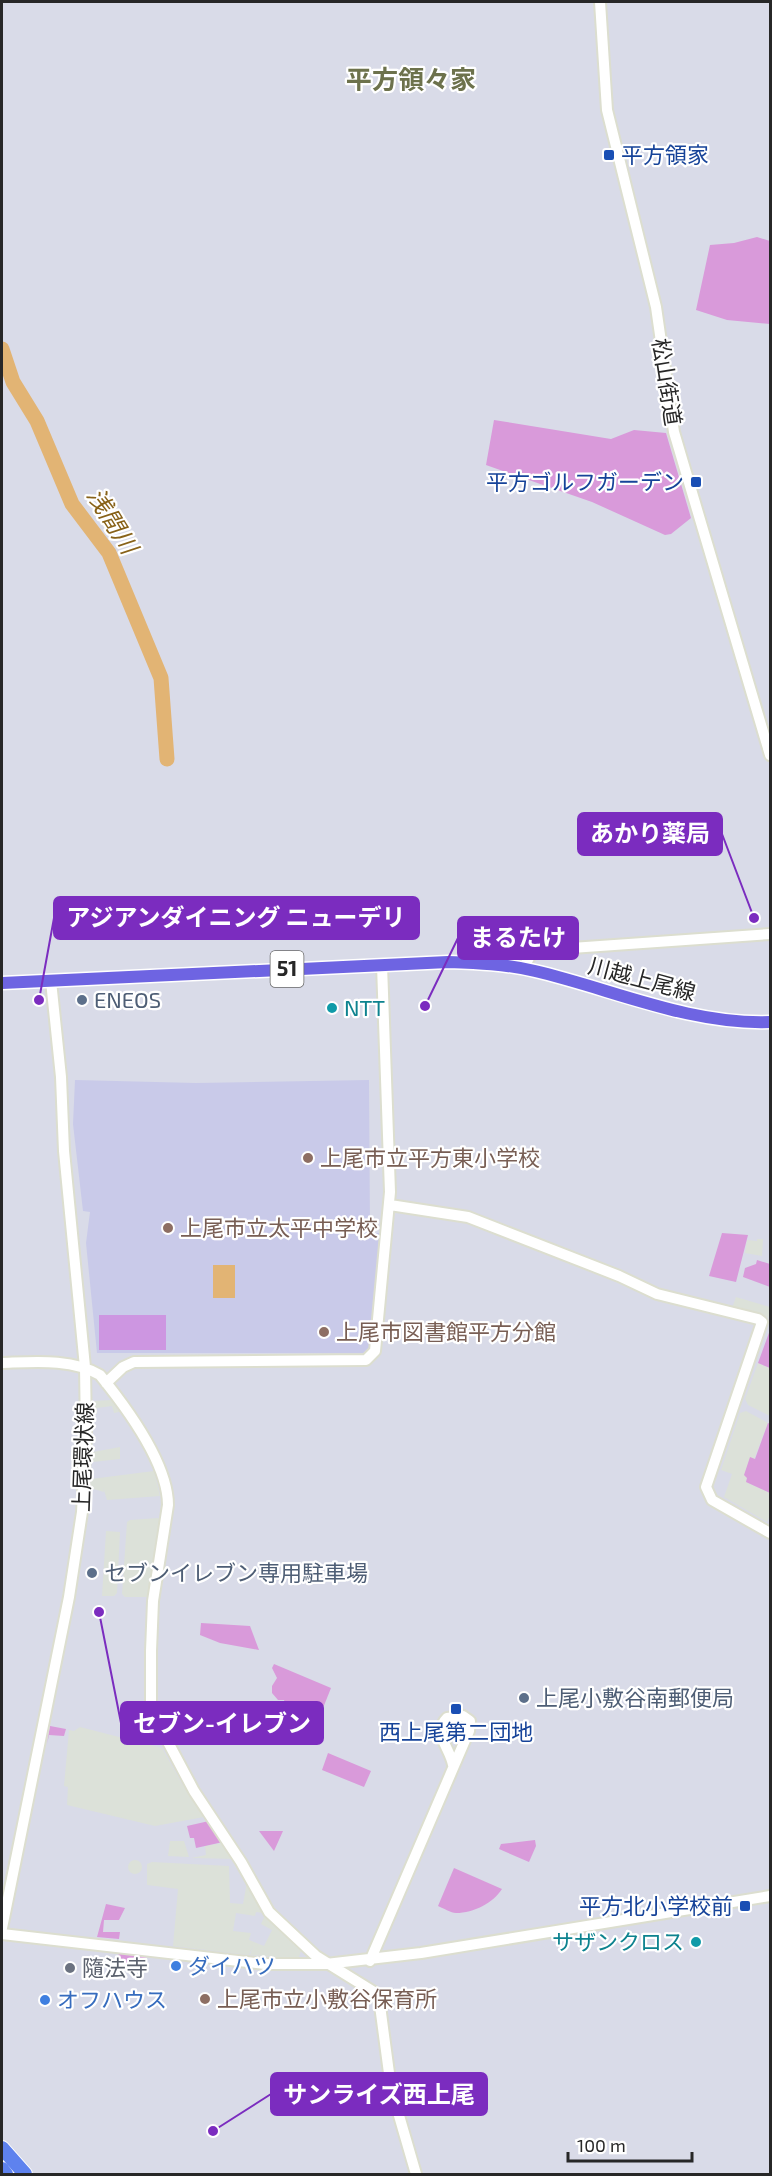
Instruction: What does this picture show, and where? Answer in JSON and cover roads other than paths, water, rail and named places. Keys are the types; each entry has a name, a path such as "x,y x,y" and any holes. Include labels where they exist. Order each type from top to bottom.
{"highway":[{"path":"2,2148 25,2175"},
{"path":"2,2169 6,2175"}],"main road":[{"name":"川越上尾線","path":"2,983 448,962 523,968 700,1016 771,1022"}],"street":[{"name":"松山街道","path":"600,2 608,110 656,307 674,432 771,755"},
{"path":"523,968 532,953 543,950 771,934"},
{"path":"106,1383 123,1367 134,1362 309,1362 371,1358 375,1351 390,1205 382,965"},
{"name":"上尾環状線","path":"2,1928 69,1597 78,1540 86,1431 85,1367 64,1151 61,1077 51,981"},
{"path":"390,1205 468,1217 619,1276 657,1294 762,1322 706,1487 712,1500 771,1533"},
{"path":"2,1363 33,1362 85,1367 99,1375 157,1459 168,1490 153,1601 150,1686 155,1716 173,1755 241,1862 268,1912 326,1964 366,1986 379,1998 383,2012 391,2088 416,2175"},
{"path":"370,1960 453,1765"},
{"path":"2,1934 265,1964 326,1964 370,1960 771,1896"}],"waterway":[{"name":"浅間川","path":"2,349 13,382 37,421 72,504 109,553 161,678 167,759"}],"place":[{"name":"平方領家","path":"609,155"},
{"name":"平方ゴルフガーデン","path":"696,482"},
{"name":"あかり薬局","path":"754,918"},
{"name":"アジアンダイニング ニューデリ","path":"39,1000"},
{"name":"ENEOS","path":"82,1000"},
{"name":"まるたけ","path":"425,1006"},
{"name":"NTT","path":"332,1008"},
{"name":"上尾市立平方東小学校","path":"308,1158"},
{"name":"上尾市立太平中学校","path":"168,1228"},
{"name":"上尾市図書館平方分館","path":"324,1332"},
{"name":"セブンイレブン専用駐車場","path":"92,1573"},
{"name":"セブン-イレブン","path":"99,1612"},
{"name":"上尾小敷谷南郵便局","path":"524,1698"},
{"name":"西上尾第二団地","path":"456,1709"},
{"name":"平方北小学校前","path":"745,1906"},
{"name":"サザンクロス","path":"696,1942"},
{"name":"ダイハツ","path":"176,1966"},
{"name":"隨法寺","path":"70,1968"},
{"name":"上尾市立小敷谷保育所","path":"205,1999"},
{"name":"オフハウス","path":"45,2000"},
{"name":"サンライズ西上尾","path":"213,2131"}],"district":[{"name":"平方領々家","path":"411,80"}]}
